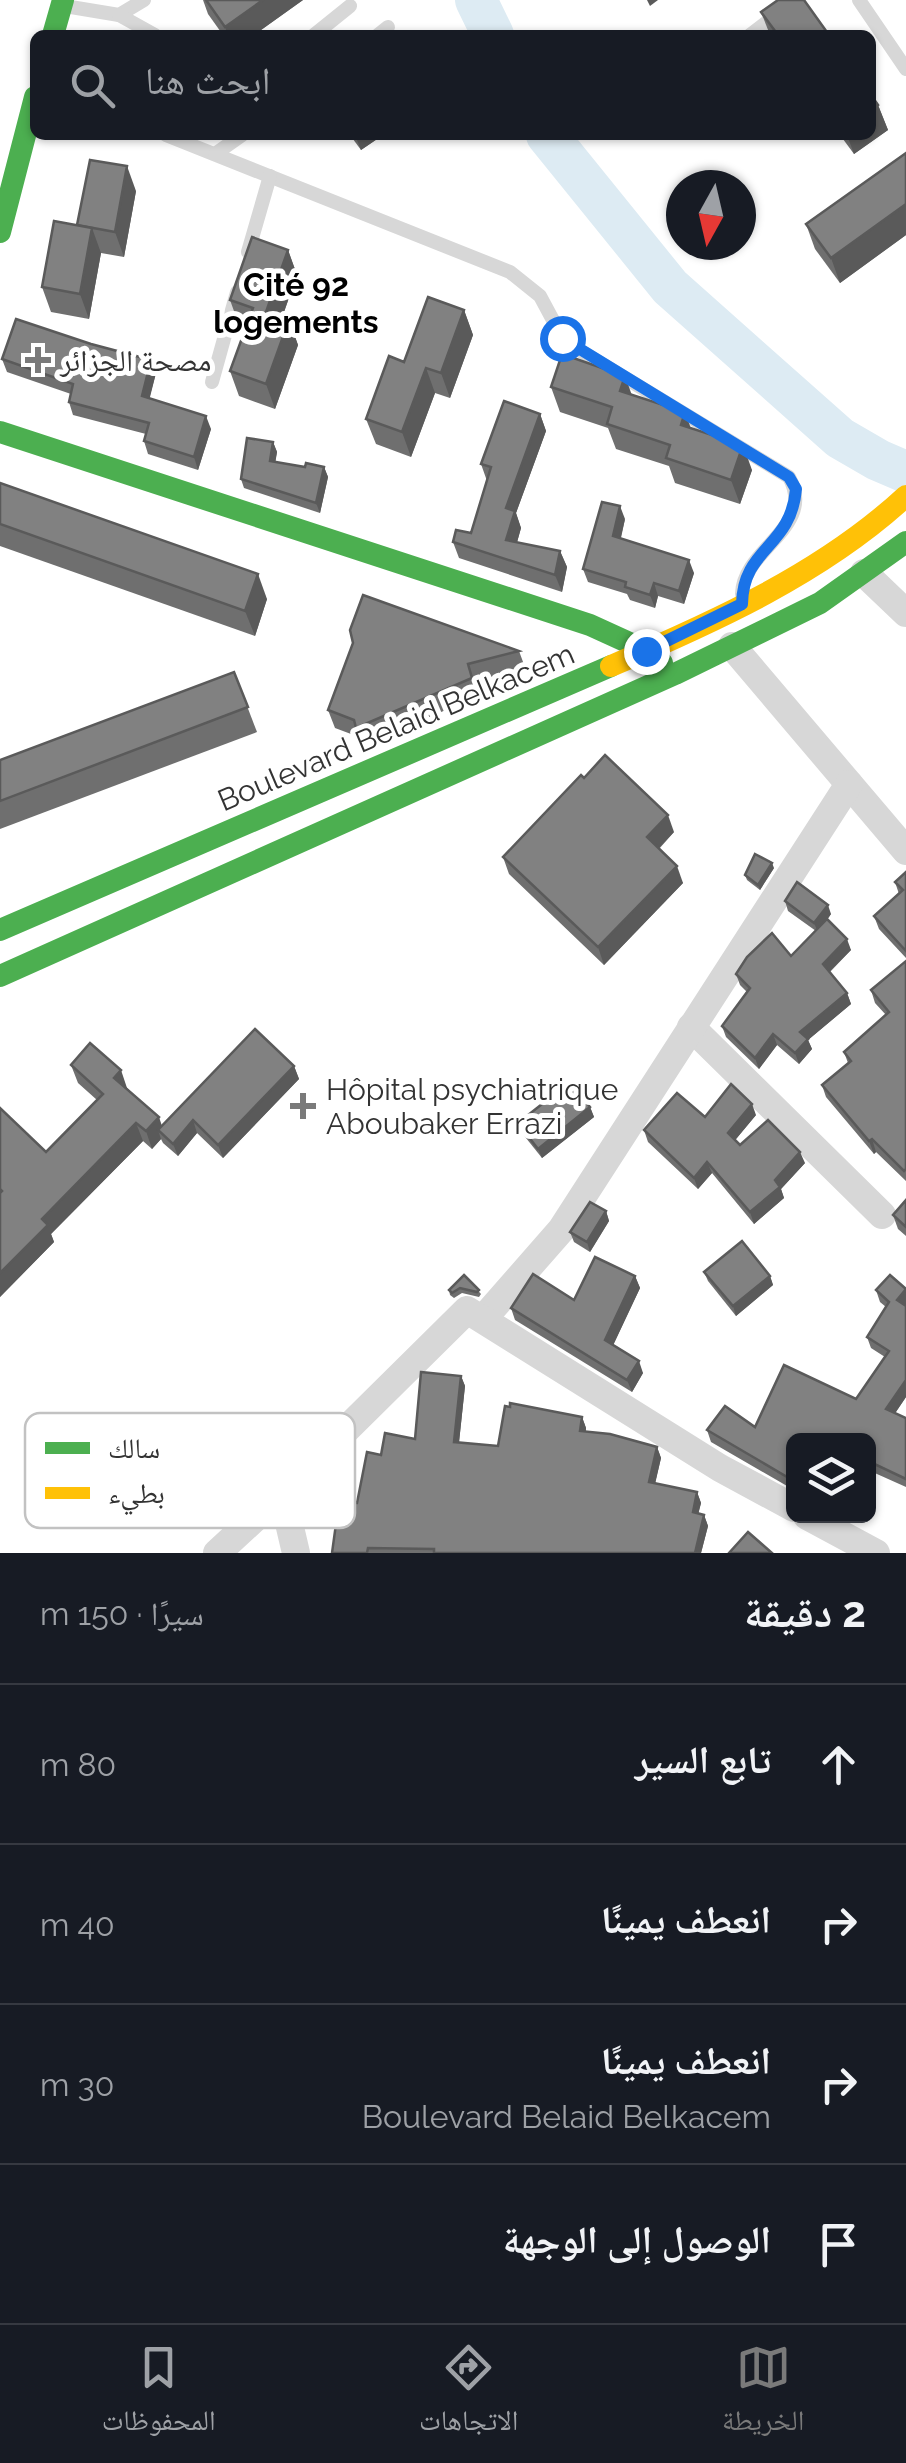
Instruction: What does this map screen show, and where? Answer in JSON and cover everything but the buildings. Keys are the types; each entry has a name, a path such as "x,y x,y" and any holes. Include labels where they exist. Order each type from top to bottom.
{"main road":[{"path":"54,30 62,3"},
{"path":"0,232 30,117"},
{"path":"0,432 590,625 646,651 675,674"},
{"name":"Boulevard Belaid Belkacem","path":"0,930 646,651 742,604 831,553 902,500"},
{"path":"0,976 675,674 820,604 906,542"}],"street":[{"path":"864,573 906,612"},
{"path":"732,646 906,851"},
{"path":"483,1319 561,1230 849,784"},
{"path":"691,1027 882,1215"},
{"path":"355,1420 467,1310 720,1468 786,1504"},
{"path":"820,1523 876,1553"},
{"path":"217,1553 244,1528"},
{"path":"290,1528 296,1553"}],"lane":[{"path":"119,15 144,0"},
{"path":"757,30 796,0"},
{"path":"859,0 906,69"},
{"path":"62,3 119,15 146,30"},
{"path":"320,30 350,6"},
{"path":"179,140 510,272 540,296 562,338 574,347 789,477 796,489 788,526 747,572 742,583 742,604"},
{"path":"215,154 235,140"},
{"path":"212,382 270,176"}],"waterway":[{"path":"476,0 491,30"},
{"path":"551,140 670,287 840,438 906,472"}],"traffic: fast":[{"path":"54,30 63,0"},
{"path":"0,232 30,116"},
{"path":"0,432 590,625 647,651 662,663"},
{"path":"0,976 675,674 820,603 906,542"},
{"path":"0,930 611,666"}],"traffic: slow":[{"path":"611,666 728,613 803,572 874,524 906,496"}],"place":[{"name":"مصحة الجزائر","path":"38,360"},
{"name":"Hôpital psychiatrique Aboubaker Errazi","path":"303,1106"}],"district":[{"name":"Cité 92 logements","path":"296,302"}],"route":[{"path":"562,338 789,477 796,489 788,526 747,572 742,583 742,604 646,651"}]}
